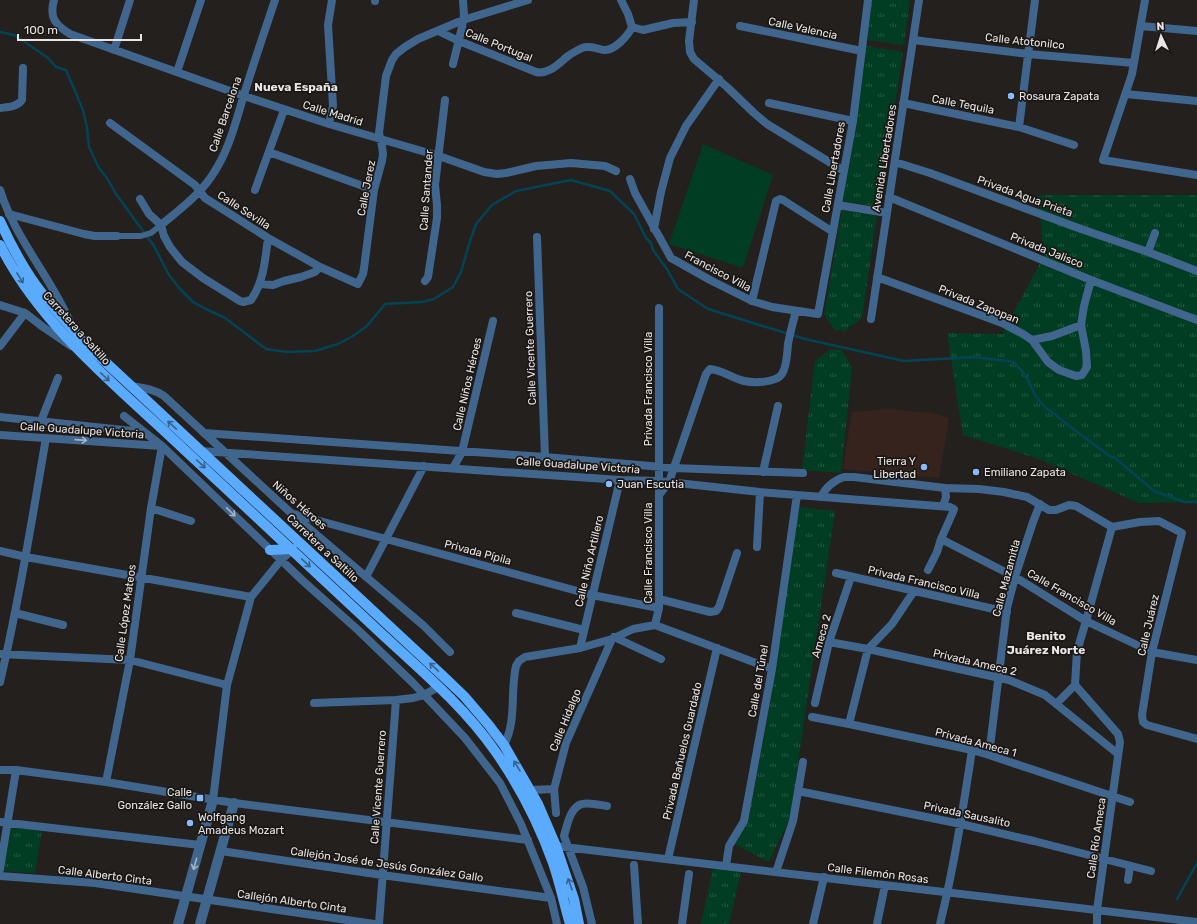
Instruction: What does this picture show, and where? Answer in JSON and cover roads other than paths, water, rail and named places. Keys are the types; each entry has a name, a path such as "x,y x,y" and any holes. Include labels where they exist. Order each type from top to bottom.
{"main road":[{"name":"Carretera a Saltillo","path":"0,221 11,245 31,278 50,303 86,344 443,676 464,696 488,724 504,745 538,804 556,846 574,898 576,923"},
{"name":"Carretera a Saltillo","path":"0,245 23,284 42,310 79,351 438,687 481,732 512,777 525,801 544,841 576,923"},
{"path":"270,550 292,549"}],"street":[{"name":"Calle Madrid","path":"54,0 52,8 54,20 62,30 70,34 284,110 439,156 484,172 497,174 536,166 571,163 605,166 616,171"},
{"path":"114,50 130,0"},
{"path":"177,72 201,0"},
{"name":"Calle Barcelona","path":"117,236 141,236 151,233 189,202 200,191 219,166 244,96 262,35 275,0"},
{"path":"329,124 333,106 328,25 332,0"},
{"path":"453,64 460,41 463,20 463,0"},
{"name":"Calle Jerez","path":"358,284 363,274 374,190 383,154 379,133 386,76 392,60 396,54 418,39 463,20 528,0"},
{"path":"621,0 628,14 632,28 643,30 673,23 692,22"},
{"path":"694,0 689,41 690,52 694,59 719,79 766,124 844,172"},
{"name":"Calle Libertadores","path":"796,311 818,314 844,172 868,0"},
{"name":"Avenida Libertadores","path":"871,319 884,213 889,197 895,162 919,0"},
{"path":"1019,127 1035,0"},
{"path":"1145,0 1134,63 1126,94 1103,160 1197,175"},
{"name":"Calle Valencia","path":"740,26 862,51"},
{"path":"1141,26 1197,31"},
{"name":"Calle Portugal","path":"438,31 536,72 542,73 559,64 569,55 585,47 605,50 610,49 624,39 632,28"},
{"name":"Calle Atotonilco","path":"913,40 1028,54 1134,63"},
{"path":"0,108 15,106 21,102 23,68"},
{"path":"654,229 661,192 670,158 686,126 719,79"},
{"path":"1126,94 1197,101"},
{"name":"Calle Santander","path":"425,282 428,277 437,218 436,185 445,100"},
{"path":"769,103 852,121"},
{"name":"Calle Tequila","path":"903,104 1019,127 1074,145"},
{"path":"255,190 284,110"},
{"name":"Calle Sevilla","path":"110,123 195,185 205,198 268,238 320,267 358,284"},
{"path":"268,152 374,190"},
{"name":"Privada Agua Prieta","path":"895,162 930,173 1081,229 1148,252 1197,272"},
{"name":"Francisco Villa","path":"630,179 635,193 671,258 752,301 772,307 796,311"},
{"path":"0,190 9,214 21,238 64,308 72,329"},
{"name":"Privada Jalisco","path":"889,197 1091,280 1197,320"},
{"path":"140,199 149,214 161,224 164,236 170,247 182,262 203,278 243,302 251,300 260,284 268,238"},
{"path":"752,301 774,203 777,200 783,200 833,232"},
{"path":"838,205 884,213"},
{"path":"9,214 84,234 95,236 117,236"},
{"path":"1148,252 1155,233"},
{"name":"Calle Vicente Guerrero","path":"537,237 545,457"},
{"path":"260,284 272,284 301,278 315,272 320,267"},
{"name":"Privada Zapopan","path":"877,277 1002,323 1024,334 1032,340 1048,362 1059,370 1076,376 1082,375 1087,367 1086,351 1081,325 1091,280"},
{"path":"0,305 25,313 79,351"},
{"name":"Privada Francisco Villa","path":"659,308 659,495"},
{"name":"Calle Francisco Villa","path":"655,625 659,608 659,495 669,482 706,374 710,369 715,369 744,381 765,382 775,380 781,375 785,363 796,311"},
{"path":"0,346 25,313"},
{"name":"Calle Niños Héroes","path":"453,468 462,452 493,321"},
{"path":"1032,340 1052,336 1081,325"},
{"path":"41,421 58,378"},
{"name":"Niños Héroes","path":"130,386 158,392 164,396 292,513 424,626 450,652"},
{"path":"763,472 778,406"},
{"path":"124,416 162,446 280,560 358,630 465,738 500,783 521,824 551,898 557,924"},
{"name":"Calle Guadalupe Victoria","path":"0,417 143,432"},
{"name":"Calle Guadalupe Victoria","path":"204,433 545,457 659,467 803,473"},
{"name":"Calle Guadalupe Victoria","path":"0,435 162,446"},
{"path":"0,682 3,654 15,613 26,557 46,438"},
{"name":"Calle López Mateos","path":"106,782 130,660 151,508 162,446"},
{"name":"Calle Guadalupe Victoria","path":"201,451 620,480 659,481 760,492 943,506 954,509 941,539"},
{"path":"366,577 424,466"},
{"path":"820,497 824,490 834,482 844,478 854,477 944,488 978,489 1004,492 1027,497 1049,510 1056,510 1069,505 1076,506 1112,526 1077,651 1075,685 1056,704"},
{"name":"Calle Niño Artillero","path":"580,648 620,480"},
{"path":"943,506 946,497 944,488"},
{"path":"757,547 760,492"},
{"name":"Calle del Túnel","path":"726,866 729,846 744,821 772,669 797,495"},
{"name":"Calle Mazamitla","path":"988,755 1007,612 1015,577 1040,504"},
{"path":"151,508 191,521"},
{"name":"Privada Pípila","path":"292,513 592,595 659,608"},
{"name":"Calle Juárez","path":"1112,526 1140,522 1158,522 1182,534 1152,652 1142,715 1143,722 1147,725 1197,739"},
{"path":"928,570 937,552 941,539"},
{"name":"Calle Francisco Villa","path":"941,539 1015,577 1086,621 1152,652 1197,660"},
{"path":"178,924 213,800 227,685 251,598 280,560 292,549"},
{"path":"0,551 251,598"},
{"path":"659,599 710,612 716,611 719,607 737,553"},
{"name":"Privada Francisco Villa","path":"836,573 1007,612"},
{"name":"Ameca 2","path":"815,703 828,642 851,577"},
{"path":"849,724 868,649 892,624 914,591"},
{"path":"15,613 63,624"},
{"path":"516,613 584,630"},
{"path":"504,745 509,736 511,724 515,669 517,663 526,657 580,648 613,638 633,629 655,625 772,669"},
{"path":"613,638 661,659"},
{"name":"Calle Hidalgo","path":"556,813 554,789 566,743 613,638"},
{"name":"Privada Ameca 2","path":"828,642 868,649 1009,680 1045,694 1118,754"},
{"name":"Privada Bañuelos Guardado","path":"668,859 717,648"},
{"path":"3,654 130,660 227,685"},
{"name":"Calle Río Ameca","path":"1075,685 1118,734 1120,742 1097,910 1097,924"},
{"path":"314,702 396,700 413,698 424,695 438,687"},
{"name":"Calle Vicente Guerrero","path":"379,924 396,700"},
{"name":"Privada Ameca 1","path":"812,718 849,724 972,750 1130,802"},
{"path":"940,924 948,892 961,824 972,750"},
{"path":"776,872 793,821 803,762"},
{"path":"0,770 16,770 106,782 234,803 528,840"},
{"path":"0,869 4,822 16,770"},
{"path":"530,790 554,789"},
{"name":"Privada Sausalito","path":"798,791 1034,840 1151,871"},
{"path":"200,924 234,803"},
{"path":"576,923 591,924 583,887 564,836 572,814 581,804 607,806"},
{"path":"4,822 200,845"},
{"name":"Calle Filemón Rosas","path":"556,846 1197,922"},
{"name":"Callejón José de Jesús González Gallo","path":"221,851 382,876 551,898"},
{"path":"634,865 638,924"},
{"path":"1128,880 1130,866"},
{"path":"682,924 689,874"},
{"name":"Calle Alberto Cinta","path":"0,876 95,883 207,900"},
{"path":"813,924 824,877"},
{"path":"877,924 885,885"},
{"name":"Callejón Alberto Cinta","path":"207,900 374,924"}],"waterway":[{"path":"0,32 14,35 48,58 56,67 66,70 83,110 89,147 99,168 154,246 169,275 180,289 193,302 225,318 266,349 287,352 315,351 338,344 353,336 367,326 385,304 422,302 434,299 453,287 461,272 476,224 492,205 516,191 571,180 610,191 634,214 646,238 651,243 653,250 667,269 678,289 708,309 805,339 904,361 975,357 1014,362 1026,376 1036,397 1045,407 1111,457 1114,457 1154,491 1184,502 1197,502"},
{"path":"1177,899 1197,863"}],"place":[{"name":"Rosaura Zapata","path":"1011,96"},
{"name":"Tierra Y Libertad","path":"924,467"},
{"name":"Emiliano Zapata","path":"976,472"},
{"name":"Juan Escutia","path":"609,484"},
{"name":"Calle González Gallo","path":"200,798"},
{"name":"Wolfgang Amadeus Mozart","path":"190,823"}],"district":[{"name":"Nueva España","path":"296,87"},
{"name":"Benito Juárez Norte","path":"1046,643"}]}
